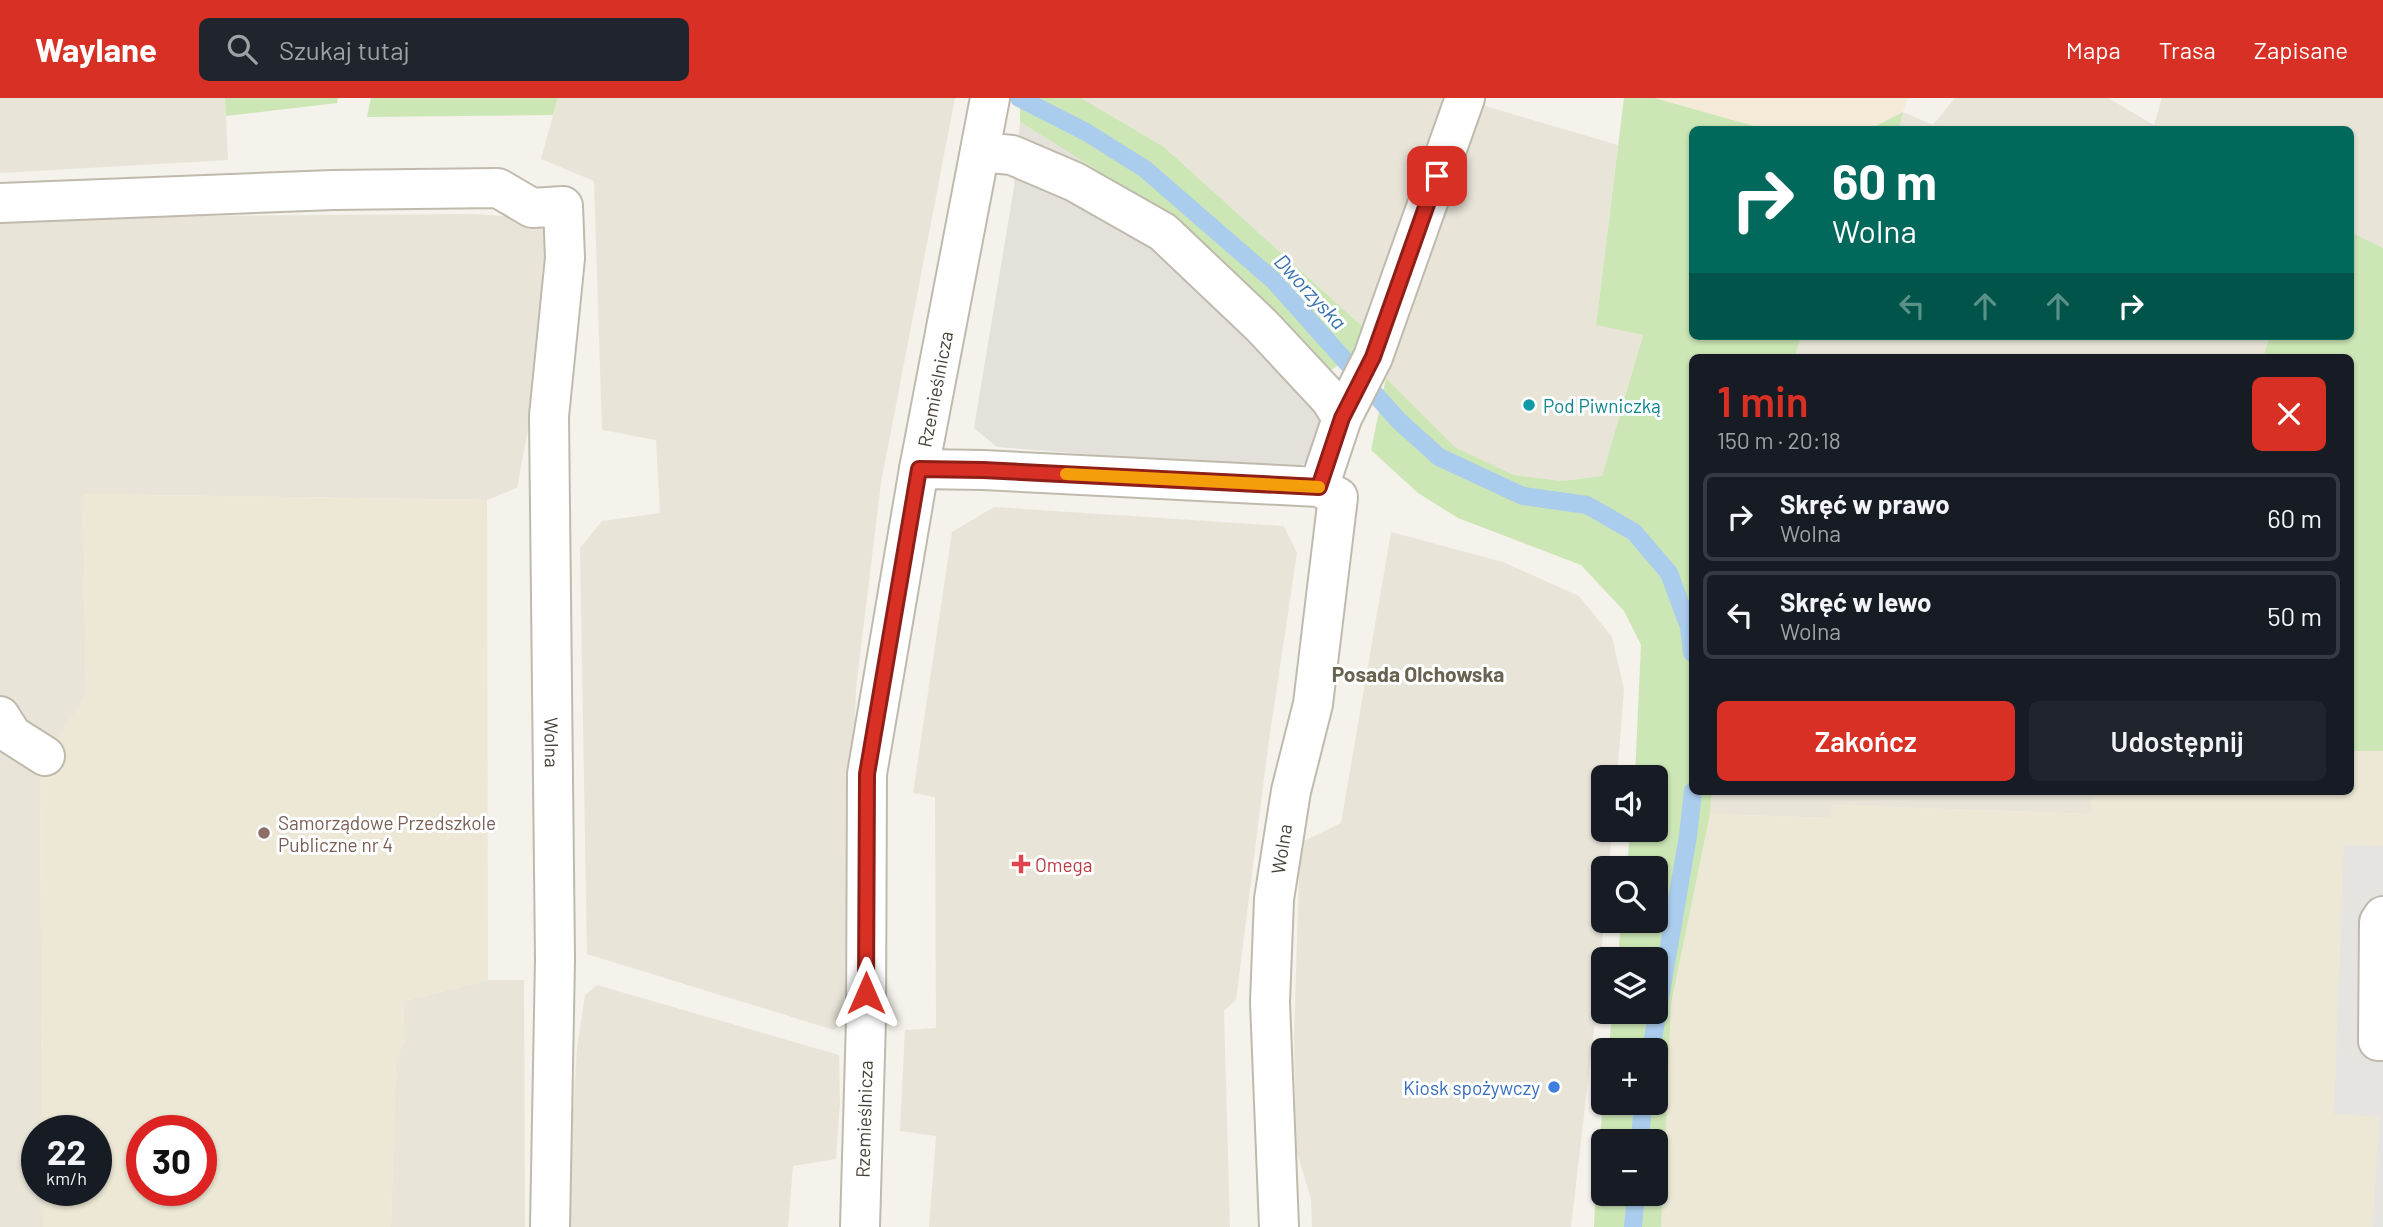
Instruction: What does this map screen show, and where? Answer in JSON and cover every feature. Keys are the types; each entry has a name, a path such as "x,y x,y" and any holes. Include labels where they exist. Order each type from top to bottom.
{"street":[{"path":"919,469 1319,487 1346,412 1373,357 1465,98"},
{"name":"Rzemieślnicza","path":"860,1227 866,1020 867,774 919,469 988,106"},
{"path":"980,152 1013,155 1075,182 1163,232 1262,326 1330,399 1346,412"},
{"name":"Wolna","path":"0,203 333,190 498,188 532,208 563,206 565,258 549,416 555,960 550,1227"},
{"name":"Wolna","path":"1279,1227 1270,1002 1274,899 1291,791 1312,704 1338,497 1319,487"},
{"path":"0,716 12,735 45,756"},
{"path":"2383,916 2379,922 2378,1028 2378,1041 2383,1041"}],"shaded area":[{"path":"0,98 225,98 228,160 0,173"},
{"path":"558,98 955,98 881,483 856,688 845,1018 834,1030 587,954 580,548 602,521 660,513 656,440 602,430 594,181 541,159"},
{"path":"1081,98 1443,98 1363,327 1164,147"},
{"path":"1654,98 1907,98 1903,112 1877,126 1754,126"},
{"path":"1955,98 2108,98 2154,125 2162,98 2383,98 2383,248 2354,234 2354,126 1900,126 1903,112 1933,125"},
{"path":"1475,103 1618,145 1596,324 1643,335 1602,476 1562,481 1514,475 1455,447 1386,378"},
{"path":"1020,122 1182,223 1324,375 1320,452 1293,471 997,447 974,428 1014,187"},
{"path":"475,214 548,219 547,330 517,488 487,500 83,494 86,695 40,771 42,1115 21,1115 21,1206 43,1206 43,1227 0,1227 0,217"},
{"path":"1800,340 2269,340 2264,354 1796,354"},
{"name":"Samorządowe Przedszkole Publiczne nr 4","path":"83,494 487,500 488,980 403,1001 405,1039 396,1060 391,1227 43,1227 43,1206 112,1206 112,1115 42,1115 40,771 45,756 86,695"},
{"path":"994,507 1284,526 1297,553 1268,747 1236,1000 1224,1011 1230,1227 929,1227 936,1136 900,1131 905,1030 936,1028 935,797 913,793 952,532"},
{"path":"1391,532 1503,562 1579,596 1612,637 1624,689 1618,765 1591,765 1591,842 1611,842 1610,856 1591,856 1591,933 1603,933 1602,947 1591,947 1591,1024 1595,1024 1571,1227 1312,1227 1311,1199 1296,1149 1294,1037 1300,843 1341,823"},
{"path":"2354,751 2383,751 2383,1227 1661,1227 1662,1206 1668,1206 1668,1129 1665,1129 1671,1004 1710,814 1831,818 1832,805 2091,814 2092,795 2354,795"},
{"path":"1712,795 2092,795 2092,814 1832,805 1831,818 1710,814"},
{"path":"2344,845 2383,846 2383,1227 2373,1227 2379,1117 2334,1114"},
{"path":"488,980 524,980 525,1227 391,1227 396,1060 405,1039 403,1001"},
{"path":"597,985 839,1055 840,1101 836,1159 793,1166 788,1227 569,1227 569,1175 577,1048 585,995"}],"green space":[{"path":"225,98 338,98 337,103 226,116"},
{"path":"371,98 558,98 553,115 367,117"},
{"path":"1020,98 1081,98 1164,147 1363,327 1354,354 1324,375 1182,223 1020,122"},
{"path":"1624,98 1654,98 1754,126 1689,126 1689,340 1800,340 1796,354 1689,354 1689,795 1712,795 1671,1004 1668,1076 1668,1038 1610,1038 1611,1024 1668,1024 1668,947 1619,947 1620,933 1668,933 1668,856 1628,856 1629,842 1668,842 1668,765 1636,765 1641,645 1624,611 1581,565 1458,518 1418,493 1371,450 1386,378 1455,447 1514,475 1562,481 1602,476 1643,335 1596,325"},
{"path":"1903,112 1900,126 1876,126"},
{"path":"2354,234 2383,248 2383,751 2354,751 2354,354 2264,354 2269,340 2354,340"},
{"path":"1602,1115 1666,1115 1666,1129 1601,1129"},
{"path":"1595,1206 1662,1206 1661,1227 1594,1227"}],"waterway":[{"name":"Dworzyska","path":"1019,98 1086,132 1145,169 1274,281 1399,421 1439,457 1523,496 1587,505 1634,532 1669,573 1689,627"},
{"name":"Dworzyska","path":"1653,1038 1693,795"},
{"name":"Dworzyska","path":"1641,1129 1642,1115"},
{"name":"Dworzyska","path":"1633,1227 1635,1206"}],"slow traffic":[{"path":"1066,474 1319,487"}],"place":[{"name":"Pod Piwniczką","path":"1529,405"},
{"name":"Samorządowe Przedszkole Publiczne nr 4","path":"264,833"},
{"name":"Omega","path":"1021,864"},
{"name":"Kiosk spożywczy","path":"1554,1087"}],"district":[{"name":"Posada Olchowska","path":"1418,673"}],"route":[{"path":"866,993 867,774 919,469 1319,487 1342,418 1373,357 1437,176"}]}
